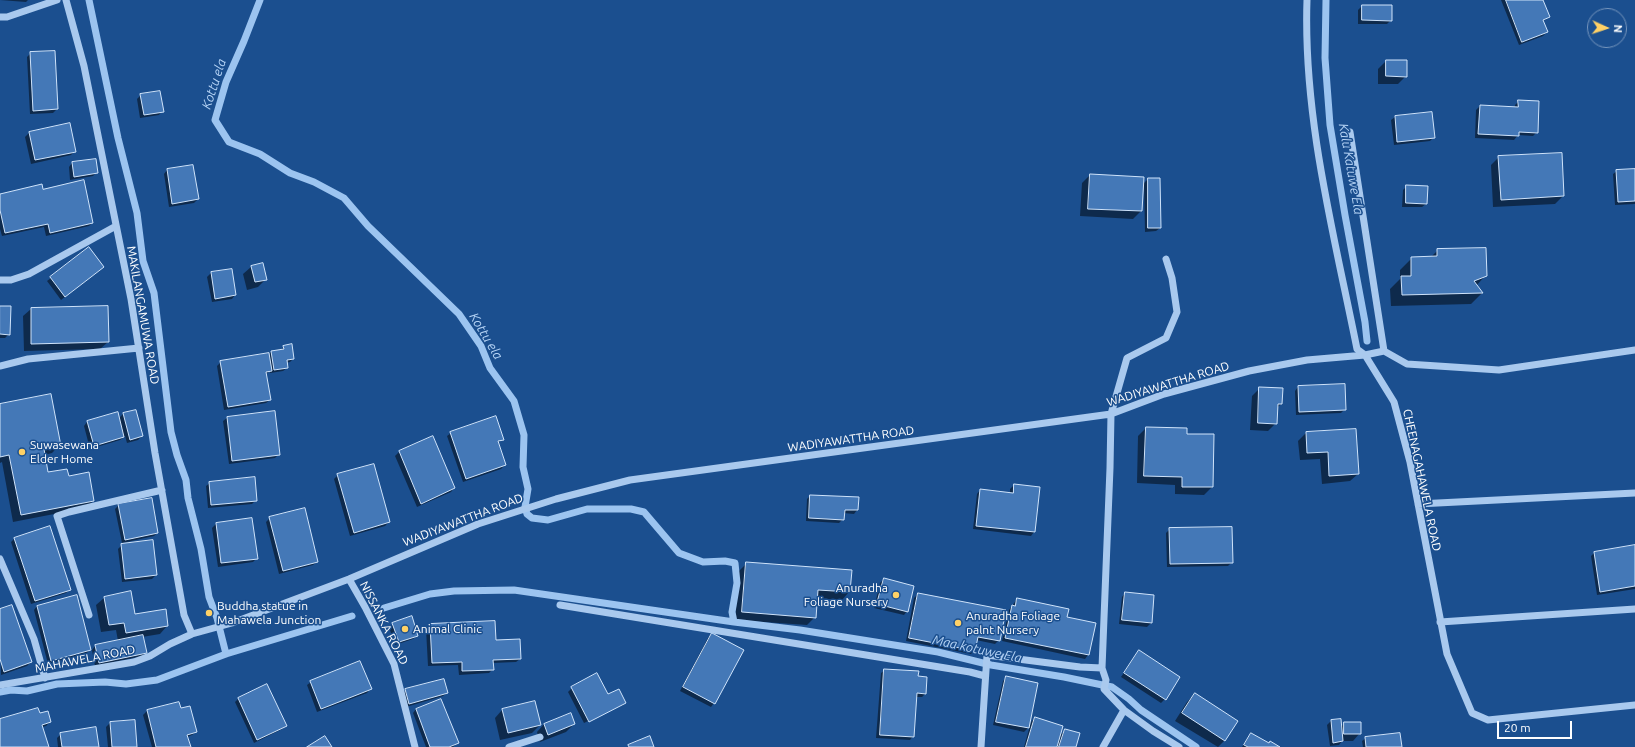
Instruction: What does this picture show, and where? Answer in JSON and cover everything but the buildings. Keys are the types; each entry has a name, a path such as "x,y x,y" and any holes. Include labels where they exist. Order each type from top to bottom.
{"street":[{"path":"0,17 7,17 57,0"},
{"name":"MAKILANGAMUWA ROAD","path":"66,0 84,66 131,299 184,615 192,634"},
{"name":"CHEENAGAHAWELA ROAD","path":"1307,0 1307,47 1316,139 1326,198 1357,349 1365,355 1394,402 1410,462 1447,654 1472,713 1488,720 1635,705"},
{"path":"1350,132 1384,351 1407,364 1499,370 1635,350"},
{"path":"0,280 11,280 29,274 116,226"},
{"path":"1166,259 1172,278 1177,312 1166,338 1127,358 1111,414 1102,668 1106,680 1104,689 1124,710 1153,731 1179,747"},
{"path":"0,366 28,359 139,348"},
{"name":"WADIYAWATTHA ROAD","path":"232,623 349,579 478,524 525,508 630,480 1111,414 1164,394 1249,371 1307,360 1365,355 1384,351"},
{"path":"89,615 56,516 162,490"},
{"path":"1418,504 1635,493"},
{"path":"0,559 34,639 45,678"},
{"name":"NISSANKA ROAD","path":"349,579 366,607 394,664 415,747"},
{"path":"560,605 970,672 985,672"},
{"path":"1440,622 1635,609"},
{"name":"MAHAWELA ROAD","path":"0,685 134,662 150,656 170,644 192,634 232,623"},
{"path":"981,747 987,655 1080,667 1102,668"},
{"path":"1103,747 1124,710"},
{"path":"509,747 540,737"}],"waterway":[{"path":"89,0 118,138 137,213 143,261 154,293 171,432 186,480 188,498 201,549 209,597 217,618 226,654"},
{"name":"Kottu ela","path":"260,0 226,82 215,120 229,142 260,154 290,173 314,182 344,198 368,226 459,314 481,346 490,368 514,401 524,435 523,467 528,489 525,507 527,514 532,518 548,520 587,509 631,509 644,512 679,553 703,562 725,561 735,563 737,583 732,612 734,622"},
{"name":"Kalu Katuwe Ela","path":"1326,0 1325,58 1330,125 1365,322 1367,341"},
{"name":"Maa kotuwe Ela","path":"384,608 430,594 454,591 514,590 734,622 800,630 938,652 991,665 1064,677 1112,687 1141,710 1196,747"},
{"path":"0,692 11,690 27,691 57,684 105,682 126,684 157,680 226,654 352,616"}],"place":[{"name":"Suwasewana Elder Home","path":"22,452"},
{"name":"Anuradha Foliage Nursery","path":"896,595"},
{"name":"Buddha statue in Mahawela Junction","path":"209,613"},
{"name":"Anuradha Foliage palnt Nursery","path":"958,623"},
{"name":"Animal Clinic","path":"405,629"}]}
